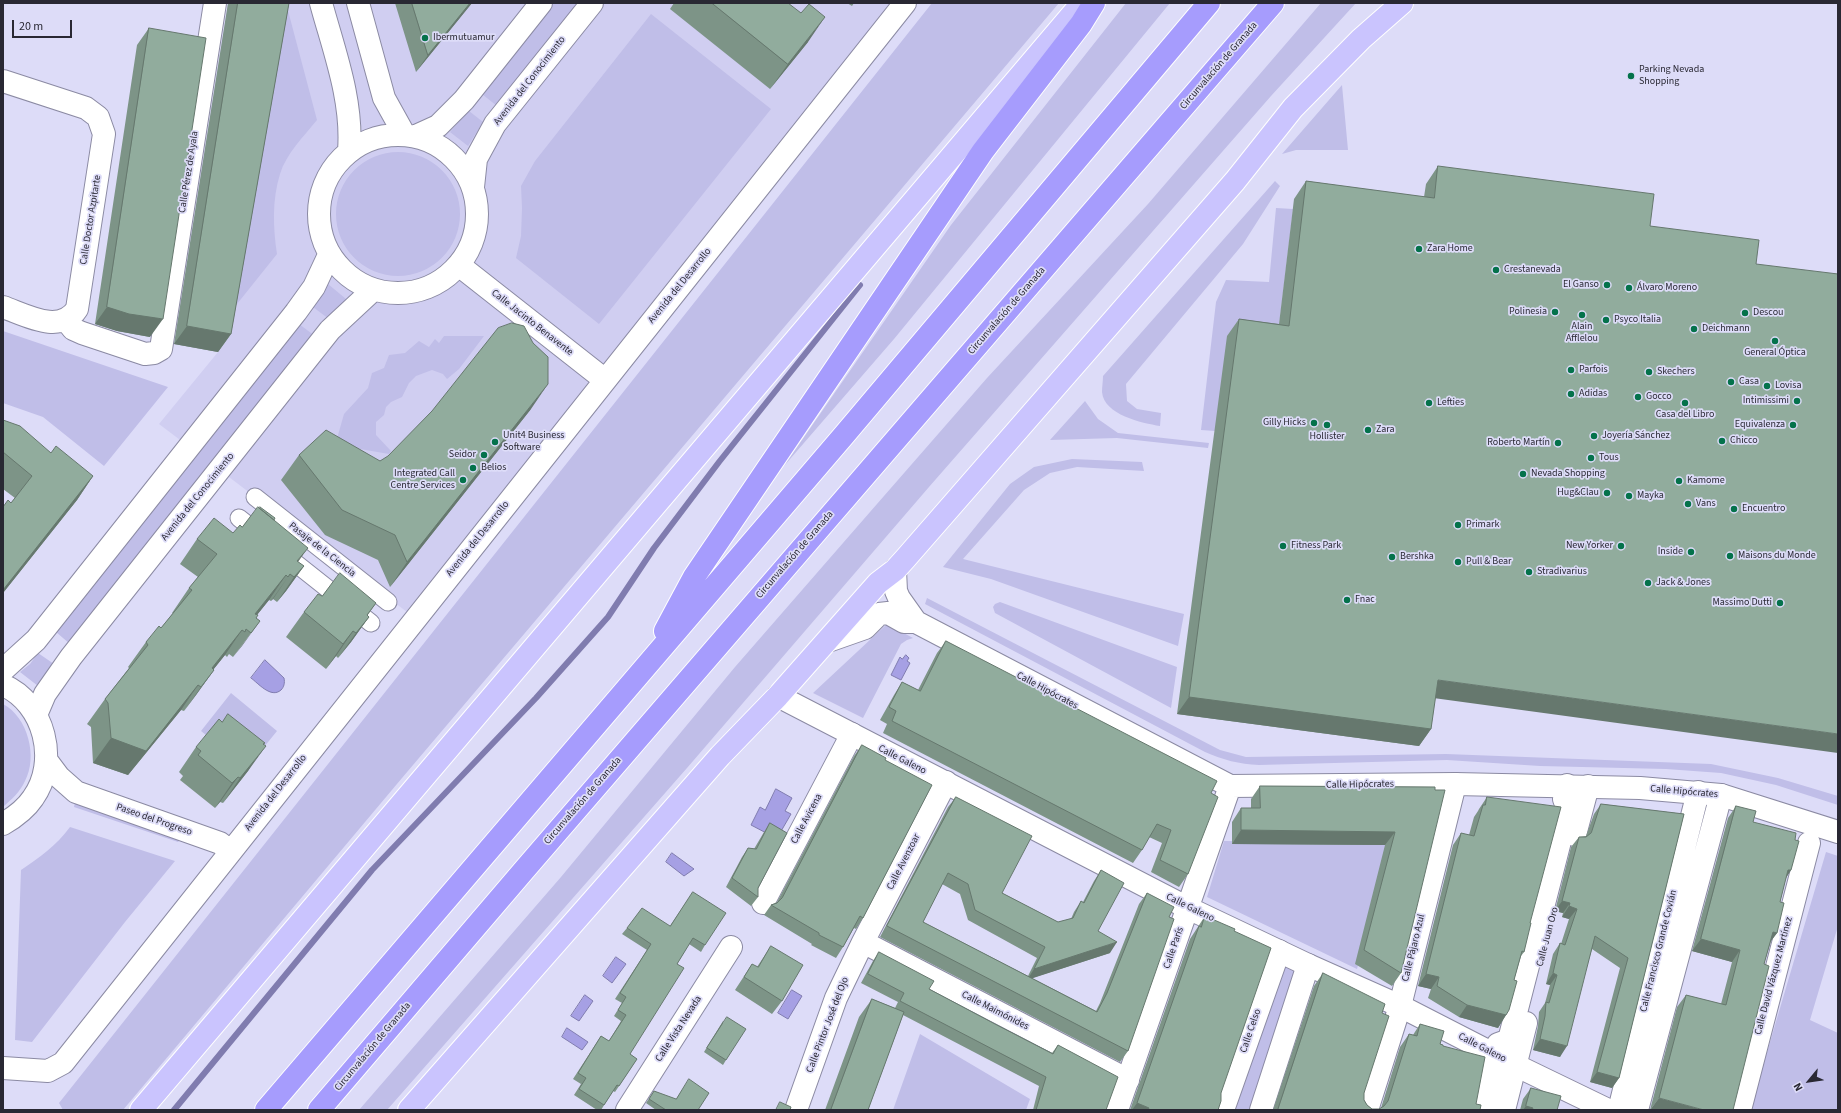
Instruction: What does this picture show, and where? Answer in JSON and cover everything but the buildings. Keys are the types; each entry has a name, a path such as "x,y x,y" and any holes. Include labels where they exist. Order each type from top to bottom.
{"highway":[{"path":"644,669 694,577 983,151 1081,24 1094,3"},
{"path":"266,1110 856,422 1209,3"},
{"name":"Circunvalación de Granada","path":"319,1110 545,844 1273,3"}],"main road":[{"path":"141,1110 1082,3"},
{"path":"410,1110 720,756 778,696 878,583 895,570 1236,182 1293,108 1361,39 1402,3"}],"street":[{"name":"Calle Pérez de Ayala","path":"66,320 73,328 82,334 145,354 154,353 161,348 215,3"},
{"path":"321,3 346,94 350,132 349,151"},
{"path":"358,3 384,98 410,135 434,142 459,162 473,187 478,210 473,244 460,266 445,280 422,291 396,294 373,290 348,276 330,255 320,228 320,198 329,174 349,151 374,138 410,135 438,126 464,100 541,3"},
{"name":"Avenida del Conocimiento","path":"473,187 476,159 495,124 592,3"},
{"name":"Avenida del Desarrollo","path":"3,1068 48,1071 63,1063 604,380 905,3"},
{"name":"Calle Doctor Azpitarte","path":"3,81 86,108 98,117 104,134 76,308 72,316 66,320"},
{"path":"3,670 36,640 296,312 314,287 330,255"},
{"name":"Calle Jacinto Benavente","path":"460,266 604,380"},
{"name":"Avenida del Conocimiento","path":"36,715 45,694 81,644 330,330 373,290"},
{"path":"3,307 48,322 58,323 66,320"},
{"name":"Pasaje de la Ciencia","path":"255,497 388,602"},
{"path":"239,518 371,623"},
{"name":"Calle Hipócrates","path":"895,570 896,591 899,598 916,622 1230,786 1455,784 1578,786 1698,792 1721,795 1838,832"},
{"name":"Calle Hipócrates","path":"828,641 865,628 879,614 888,614 904,622 916,622"},
{"path":"3,685 24,699 36,715 43,730 47,761 43,780 34,798 18,815 3,824"},
{"name":"Calle Galeno","path":"778,696 1188,908 1308,965 1400,1006 1515,1065 1608,1110"},
{"name":"Calle Avicena","path":"763,903 852,734"},
{"name":"Paseo del Progreso","path":"47,761 59,777 76,792 220,843 230,851"},
{"name":"Calle Avenzoar","path":"863,942 946,782"},
{"name":"Calle Pájaro Azul","path":"1367,1110 1400,1006 1455,784"},
{"name":"Calle París","path":"1116,1110 1128,1080 1230,786"},
{"name":"Calle Juan Oro","path":"1496,1055 1498,1044 1509,1040 1568,810 1564,799 1578,786"},
{"name":"Calle Juan Oro","path":"1504,1110 1578,786"},
{"name":"Paseo del Progreso","path":"34,798 52,794 76,792"},
{"name":"Calle Francisco Grande Covián","path":"1619,1110 1698,792"},
{"name":"Calle Francisco Grande Covián","path":"1638,1110 1721,795"},
{"name":"Calle David Vázquez Martínez","path":"1740,1110 1809,843"},
{"name":"Calle Maimónides","path":"863,942 1128,1080"},
{"name":"Calle Pintor José del Ojo","path":"796,1110 836,998 863,942"},
{"name":"Calle Vista Nevada","path":"627,1110 731,947"},
{"name":"Calle Celso","path":"1223,1110 1279,951"},
{"path":"1261,1110 1308,965"},
{"path":"1482,1110 1496,1055"}],"shaded area":[{"path":"228,3 892,3 407,612 159,424 218,352 174,344"},
{"path":"286,3 317,120 286,159 277,184 274,214 277,254 225,319"},
{"path":"554,3 578,3 497,106 482,94"},
{"path":"932,3 1059,3 402,778 123,1110 63,1110 59,1103"},
{"path":"1126,3 1170,3 894,339 784,466 951,225"},
{"path":"1321,3 1356,3 1271,96 929,487 687,768 387,1110 359,1110 561,877 735,667 987,378 1148,204"},
{"path":"651,14 771,109 599,324 516,258 521,236 521,186 535,161"},
{"path":"1342,85 1348,150 1296,150 1282,154"},
{"path":"469,111 483,122 468,146 450,132"},
{"path":"398,152 422,157 442,170 455,190 460,214 455,238 442,258 422,271 398,276 374,271 354,258 341,238 336,214 341,190 354,170 374,157"},
{"path":"1275,181 1280,186 1243,244 1126,384 1127,401 1137,409 1161,413 1160,426 1134,420 1116,412 1109,407 1104,400 1102,392 1103,376"},
{"path":"1276,208 1293,209 1277,343 1215,431 1201,430 1216,302 1226,280 1269,282"},
{"path":"328,284 346,299 329,319 313,307"},
{"path":"299,324 315,336 70,644 56,632"},
{"path":"3,331 168,387 104,466 43,417 3,403"},
{"path":"444,336 484,336 459,369 447,379 443,374 432,370 416,376 409,383 402,397 391,402 386,407 384,415 376,422 376,435 391,451 389,454 360,449 354,451 336,442 344,414 368,388 372,373 384,368 389,355 405,353 419,341 429,347 435,339 439,343"},
{"path":"1085,401 1098,419 1118,433 1209,443 1208,448 1117,438 1050,440"},
{"path":"1072,459 1142,462 1144,471 1077,467 1050,473 1024,490 963,559 1184,614 1178,646 991,579 943,567 1010,484 1034,467"},
{"path":"927,598 1220,750 1246,757 1446,754 1711,764 1778,778 1838,796 1838,805 1776,785 1721,773 1666,769 1540,766 1447,760 1259,765 1231,761 1205,752 925,604"},
{"path":"1000,602 1177,667 1171,708 995,613 993,607 995,604"},
{"path":"887,624 913,638 901,644 863,718 813,693"},
{"path":"38,653 54,664 38,686 20,672 30,664"},
{"path":"906,655 909,658 907,661 910,663 901,680 891,675 900,657 902,659"},
{"path":"265,660 284,678 284,686 277,692 273,693 265,689 251,678"},
{"path":"231,693 277,731 247,768 201,731"},
{"path":"3,704 12,710 19,718 24,728 28,738 31,761 29,771 21,789 3,807"},
{"path":"776,789 792,798 785,811 791,814 780,833 772,836 751,825 760,807 765,810"},
{"path":"75,802 181,839 178,842 74,807"},
{"path":"70,827 175,861 125,922 32,1042 15,1040 21,870 53,846"},
{"path":"1224,841 1390,843 1357,969 1207,897"},
{"path":"1826,852 1838,856 1838,926 1810,1020 1838,1033 1838,1110 1750,1110"},
{"path":"672,853 694,869 684,876 666,862"},
{"path":"616,957 626,964 612,983 603,976"},
{"path":"1289,964 1297,971 1254,1110 1230,1110 1282,969"},
{"path":"792,990 802,996 788,1019 778,1013"},
{"path":"585,995 593,1001 579,1021 571,1016"},
{"path":"567,1028 588,1042 582,1050 562,1037"},
{"path":"920,1034 1030,1099 1026,1110 893,1110"}],"waterway":[{"path":"174,1110 372,870 536,698 608,617 654,548 719,462 860,285"}],"place":[{"name":"Ibermutuamur","path":"425,38"},
{"name":"Parking Nevada Shopping","path":"1631,76"},
{"name":"Zara Home","path":"1419,249"},
{"name":"Crestanevada","path":"1496,270"},
{"name":"El Ganso","path":"1607,285"},
{"name":"Álvaro Moreno","path":"1629,288"},
{"name":"Polinesia","path":"1555,312"},
{"name":"Descou","path":"1745,313"},
{"name":"Alain Afflelou","path":"1582,315"},
{"name":"Psyco Italia","path":"1606,320"},
{"name":"Deichmann","path":"1694,329"},
{"name":"General Óptica","path":"1775,341"},
{"name":"Parfois","path":"1571,370"},
{"name":"Skechers","path":"1649,372"},
{"name":"Casa","path":"1731,382"},
{"name":"Lovisa","path":"1767,386"},
{"name":"Adidas","path":"1571,394"},
{"name":"Gocco","path":"1638,397"},
{"name":"Intimissimi","path":"1797,401"},
{"name":"Lefties","path":"1429,403"},
{"name":"Casa del Libro","path":"1685,403"},
{"name":"Gilly Hicks","path":"1314,423"},
{"name":"Hollister","path":"1327,425"},
{"name":"Equivalenza","path":"1793,425"},
{"name":"Zara","path":"1368,430"},
{"name":"Joyería Sánchez","path":"1594,436"},
{"name":"Chicco","path":"1722,441"},
{"name":"Unit4 Business Software","path":"495,442"},
{"name":"Roberto Martín","path":"1558,443"},
{"name":"Seidor","path":"484,455"},
{"name":"Tous","path":"1591,458"},
{"name":"Belios","path":"473,468"},
{"name":"Nevada Shopping","path":"1523,474"},
{"name":"Integrated Call Centre Services","path":"463,480"},
{"name":"Kamome","path":"1679,481"},
{"name":"Hug&Clau","path":"1607,493"},
{"name":"Mayka","path":"1629,496"},
{"name":"Vans","path":"1688,504"},
{"name":"Encuentro","path":"1734,509"},
{"name":"Primark","path":"1458,525"},
{"name":"Fitness Park","path":"1283,546"},
{"name":"New Yorker","path":"1621,546"},
{"name":"Inside","path":"1691,552"},
{"name":"Maisons du Monde","path":"1730,556"},
{"name":"Bershka","path":"1392,557"},
{"name":"Pull & Bear","path":"1458,562"},
{"name":"Stradivarius","path":"1529,572"},
{"name":"Jack & Jones","path":"1648,583"},
{"name":"Fnac","path":"1347,600"},
{"name":"Massimo Dutti","path":"1780,603"}]}
